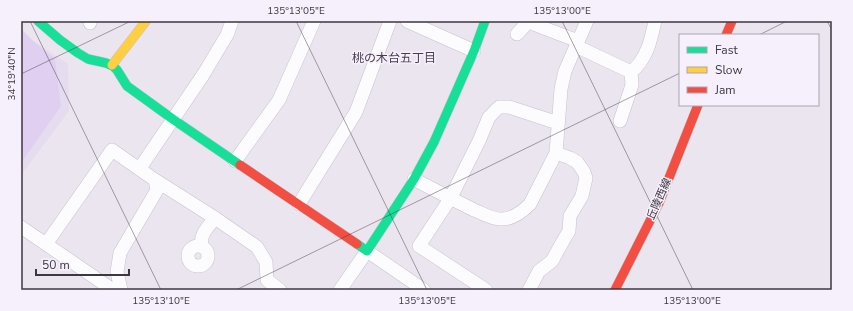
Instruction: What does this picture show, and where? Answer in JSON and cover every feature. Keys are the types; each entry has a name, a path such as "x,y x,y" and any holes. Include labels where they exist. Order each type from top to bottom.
{"street":[{"path":"38,21 68,47 84,57 112,65 116,68 127,86 174,120 424,290"},
{"path":"112,65 146,21"},
{"path":"140,168 174,120 223,42 232,21"},
{"path":"235,161 279,100 314,21"},
{"path":"298,204 356,112 390,21"},
{"path":"407,21 474,51"},
{"path":"340,290 414,179 434,142 474,51 485,21"},
{"path":"517,34 529,21 577,43 631,72"},
{"path":"414,179 486,215 501,219 514,216 530,204 556,153 561,89 565,70 587,21"},
{"path":"631,72 644,58 650,43 655,21"},
{"path":"726,34 732,21"},
{"path":"620,121 632,86 631,72"},
{"name":"丘陵西線","path":"615,290 659,203 698,106"},
{"path":"486,290 420,246 450,198 479,141 489,117 499,107 509,107 558,123"},
{"path":"46,244 112,150 140,168 155,180 257,246 266,262 263,285 280,290"},
{"path":"529,290 539,271 552,261 569,231 570,216 582,196 586,178 577,162 556,153"},
{"path":"121,290 117,272 120,252 157,190 155,180"},
{"path":"202,246 201,241 203,233 215,218"},
{"path":"21,227 113,290"}],"shaded area":[{"path":"21,28 32,40 68,64 69,111 21,175"},
{"path":"21,29 55,59 61,106 21,163"}],"traffic: fast":[{"path":"38,21 78,53 88,59 113,66 127,86 240,165"},
{"path":"357,244 367,251 414,179 434,142 474,51 485,21"}],"traffic: slow":[{"path":"112,65 146,21"}],"traffic: jam":[{"path":"726,34 732,21"},
{"path":"615,290 659,203 698,106"},
{"path":"240,165 357,244"}],"district":[{"name":"桃の木台五丁目","path":"394,58"}]}
